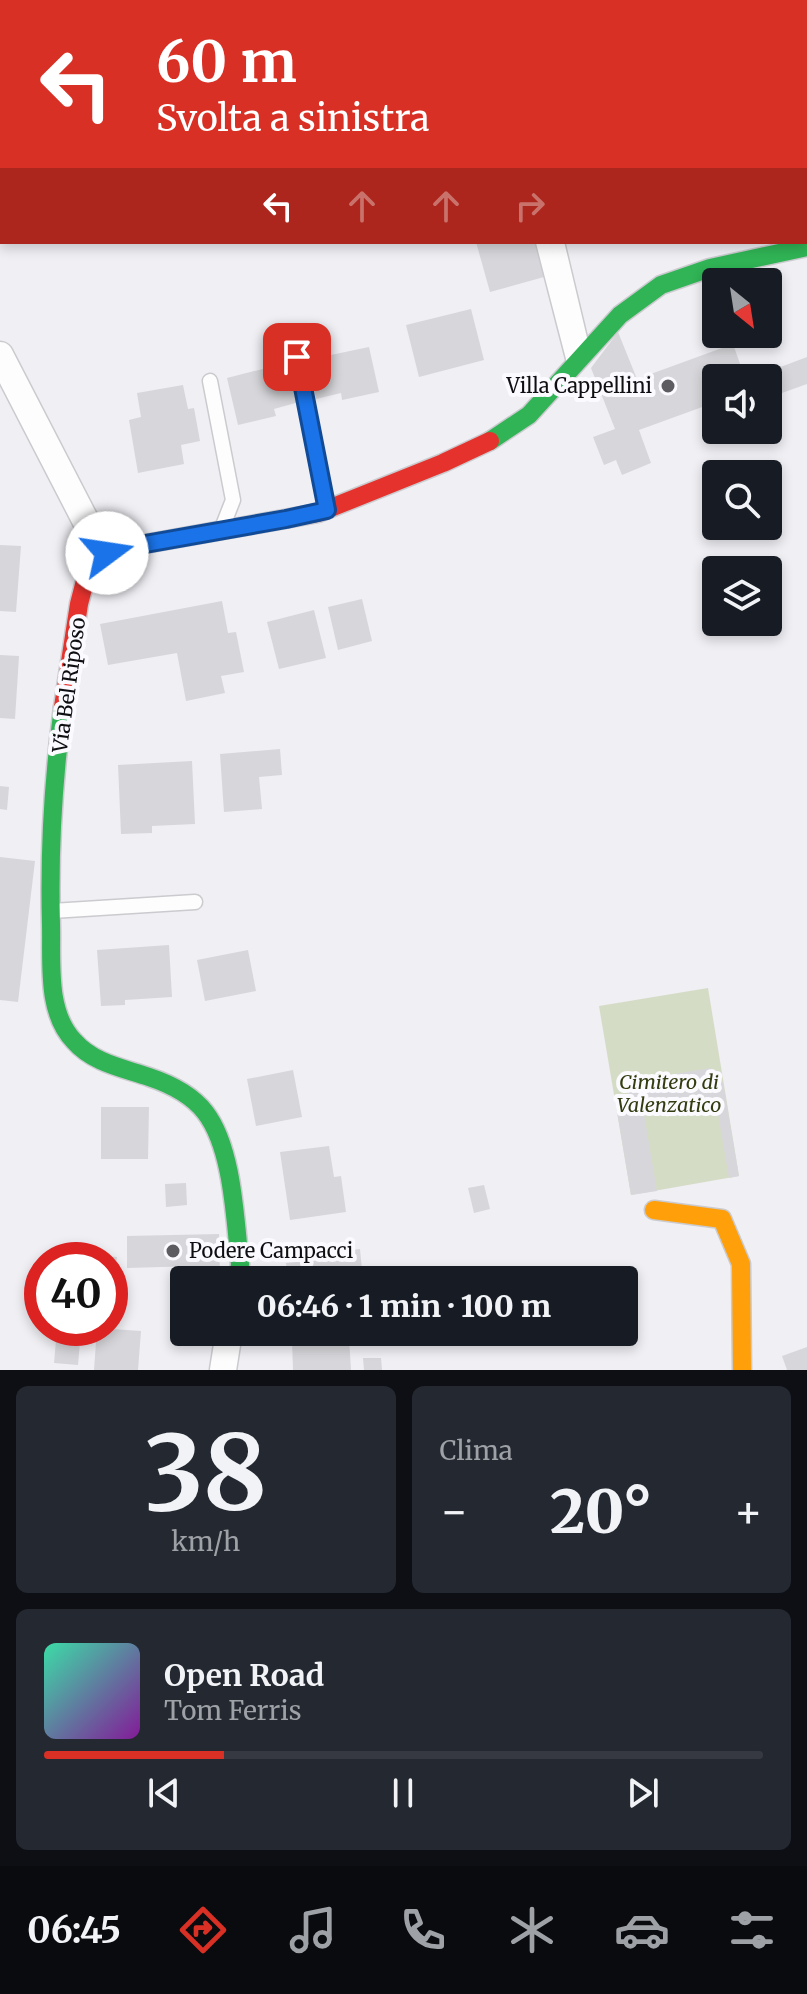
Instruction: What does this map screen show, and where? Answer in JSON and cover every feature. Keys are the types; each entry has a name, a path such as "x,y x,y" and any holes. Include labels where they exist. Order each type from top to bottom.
{"street":[{"path":"0,355 94,537 117,549 327,510 465,455 513,428 529,415 620,315 661,285 710,268 807,247"},
{"name":"Via Bel Riposo","path":"117,549 97,559 90,567 83,588 63,705 52,818 51,912 55,997 61,1021 75,1045 95,1059 184,1091 204,1111 222,1148 240,1266"},
{"path":"654,1210 722,1219 741,1264 742,1370"},
{"path":"223,1370 227,1346"}],"lane":[{"path":"544,244 579,360"},
{"path":"557,244 579,360"},
{"path":"297,357 327,510"},
{"path":"210,381 233,500 221,531"},
{"path":"51,912 195,902"}],"green space":[{"name":"Cimitero di Valenzatico","path":"708,988 739,1176 631,1195 599,1006"}],"building":[{"path":"477,244 536,244 544,277 490,292"},
{"path":"471,309 484,360 419,377 406,325"},
{"name":"Villa Cappellini","path":"618,332 637,379 722,348 734,348 740,364 702,364 702,407 639,430 651,463 622,475 616,460 604,465 593,437 615,429 591,368"},
{"path":"369,347 379,392 342,400 341,393 316,399 307,360"},
{"path":"807,357 807,384 782,393 782,366"},
{"path":"282,364 286,379 294,377 299,402 274,409 276,416 238,425 227,378"},
{"path":"183,385 188,409 194,408 200,441 181,445 184,464 138,473 129,420 141,417 137,393"},
{"path":"0,545 21,546 16,612 0,611"},
{"path":"362,599 372,641 338,650 328,607"},
{"path":"222,601 228,633 236,632 244,672 221,676 225,693 186,701 177,653 108,665 100,624"},
{"path":"314,610 326,658 279,669 267,622"},
{"path":"0,655 19,656 15,719 0,718"},
{"path":"280,749 282,775 259,777 262,809 224,812 220,754"},
{"path":"192,761 195,824 152,826 152,833 121,834 118,765"},
{"path":"0,786 9,787 7,810 0,809"},
{"path":"0,857 35,861 18,1002 0,1000"},
{"path":"169,945 172,997 125,1000 125,1005 101,1006 97,950"},
{"path":"248,950 256,991 205,1001 197,960"},
{"path":"711,1068 714,1083 723,1082 739,1176 729,1178 716,1102 644,1114 657,1191 631,1195 616,1105 630,1102 626,1082"},
{"path":"293,1070 302,1117 256,1126 247,1079"},
{"path":"101,1107 149,1107 148,1159 101,1159"},
{"path":"329,1146 334,1177 341,1176 346,1212 290,1220 280,1152"},
{"path":"186,1183 187,1205 166,1207 165,1184"},
{"path":"484,1185 490,1209 474,1213 468,1188"},
{"name":"Podere Campacci","path":"219,1234 220,1266 128,1268 127,1236"},
{"path":"330,1244 331,1252 360,1249 362,1266 286,1266 286,1263 296,1262 294,1248"},
{"path":"128,1330 141,1331 138,1370 94,1370 96,1346 128,1346"},
{"path":"56,1346 80,1346 78,1365 54,1363"},
{"path":"292,1346 350,1346 351,1370 293,1370"},
{"path":"807,1347 807,1370 787,1370 782,1356"},
{"path":"363,1358 381,1358 382,1370 364,1370"}],"traffic: fast":[{"path":"490,441 529,415 620,315 661,285 710,268 807,247"},
{"path":"63,707 54,789 51,870 51,970 59,1016 74,1041 90,1055 172,1086 205,1112 222,1145 227,1164 240,1266"}],"traffic: slow":[{"path":"654,1210 722,1219 741,1264 742,1370"}],"traffic: jam":[{"path":"63,707 79,604 86,577 98,559 117,549 318,513 490,441"}],"place":[{"name":"Villa Cappellini","path":"668,386"},
{"name":"Podere Campacci","path":"173,1251"}],"route":[{"path":"107,553 327,510 297,357"}]}
